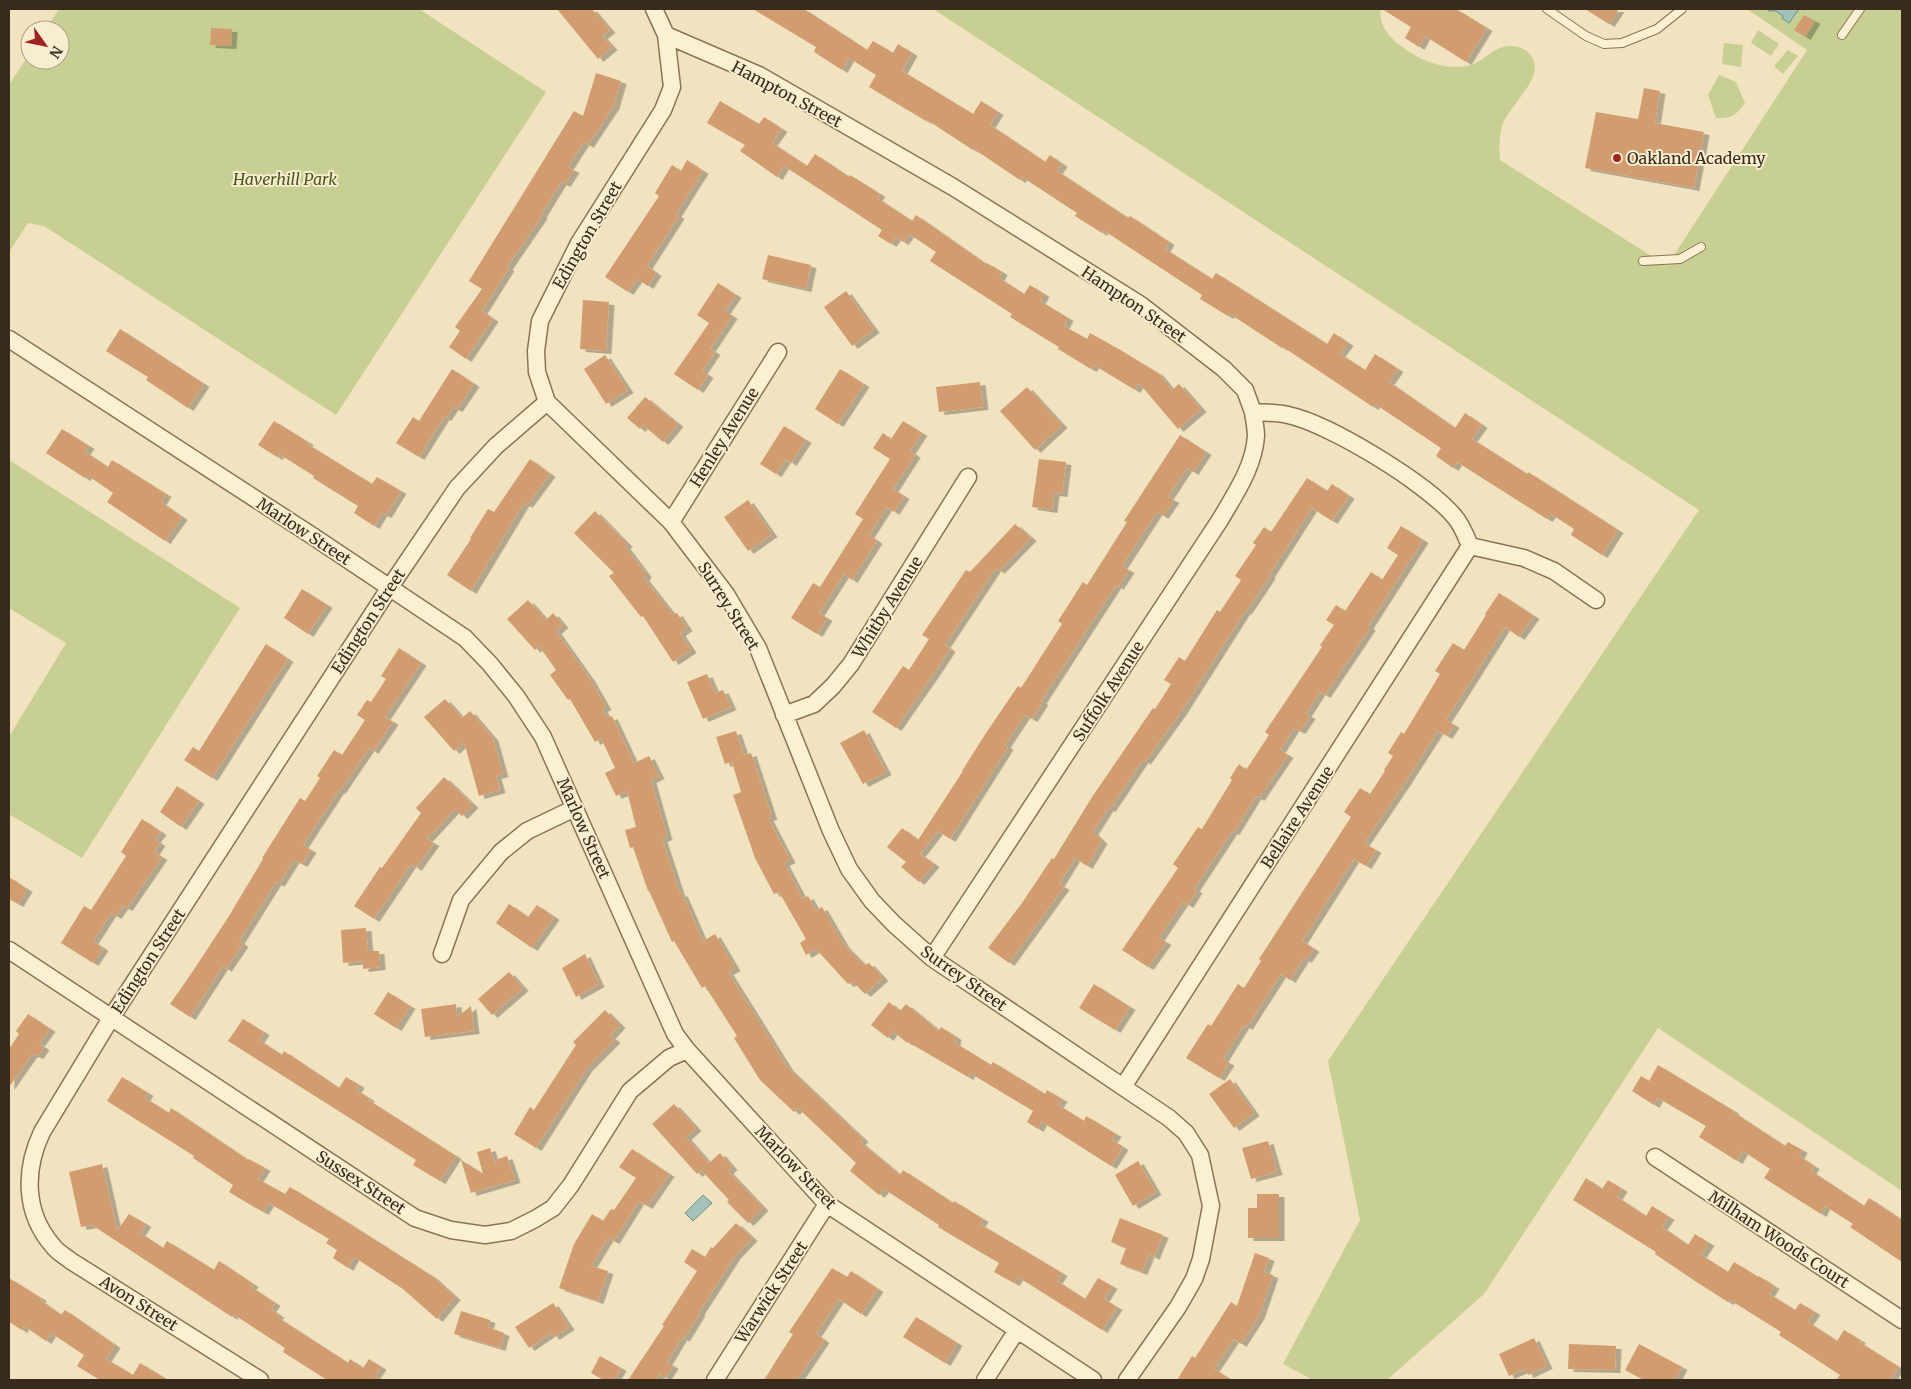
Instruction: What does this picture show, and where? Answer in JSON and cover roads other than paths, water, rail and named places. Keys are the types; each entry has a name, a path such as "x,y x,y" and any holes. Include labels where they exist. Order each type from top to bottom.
{"street":[{"path":"654,9 666,35"},
{"name":"Edington Street","path":"32,1212 28,1178 34,1149 42,1132 111,1018 390,587 457,488 496,446 546,402 537,372 536,352 540,321 578,242 662,110 672,87 666,35"},
{"name":"Hampton Street","path":"666,35 768,80 953,187 1141,305 1224,369 1245,390 1253,412"},
{"name":"Marlow Street","path":"9,339 390,587 465,638 490,664 516,696 543,737 676,1034 687,1050 827,1204 1093,1380"},
{"name":"Henley Avenue","path":"671,522 778,352"},
{"name":"Surrey Street","path":"546,402 671,522 716,580 758,648 831,831 849,869 872,901 894,924 932,958 1169,1118 1186,1133 1200,1155 1211,1206 1201,1259 1194,1279 1178,1307 1127,1380"},
{"path":"1253,412 1288,415 1322,428 1373,455 1421,486 1454,515 1461,525 1470,546 1524,558 1554,571 1596,600"},
{"name":"Suffolk Avenue","path":"932,958 1224,513 1241,484 1252,457 1256,435 1253,412"},
{"name":"Whitby Avenue","path":"784,715 814,704 833,686 851,664 968,477"},
{"name":"Bellaire Avenue","path":"1123,1088 1470,546"},
{"path":"442,954 461,900 501,852 527,831 575,808"},
{"name":"Sussex Street","path":"9,950 415,1218 451,1230 485,1235 511,1231 553,1208 571,1186 630,1091 669,1058 687,1050"},
{"name":"Milham Woods Court","path":"1655,1157 1902,1320"},
{"name":"Warwick Street","path":"714,1380 827,1204"},
{"name":"Avon Street","path":"32,1212 41,1231 53,1247 71,1261 260,1380"},
{"path":"985,1380 1016,1330"}],"lane":[{"path":"1547,9 1586,36 1604,44 1622,43 1657,29 1682,9"},
{"path":"1842,35 1860,9"},
{"path":"1643,261 1680,259 1701,247"}],"water":[{"path":"1769,9 1799,9 1789,23 1776,11 1768,11"},
{"path":"703,1195 712,1203 693,1221 685,1213"}],"place":[{"name":"Oakland Academy","path":"1617,158"}],"park label":[{"name":"Haverhill Park","path":"285,179"}]}
